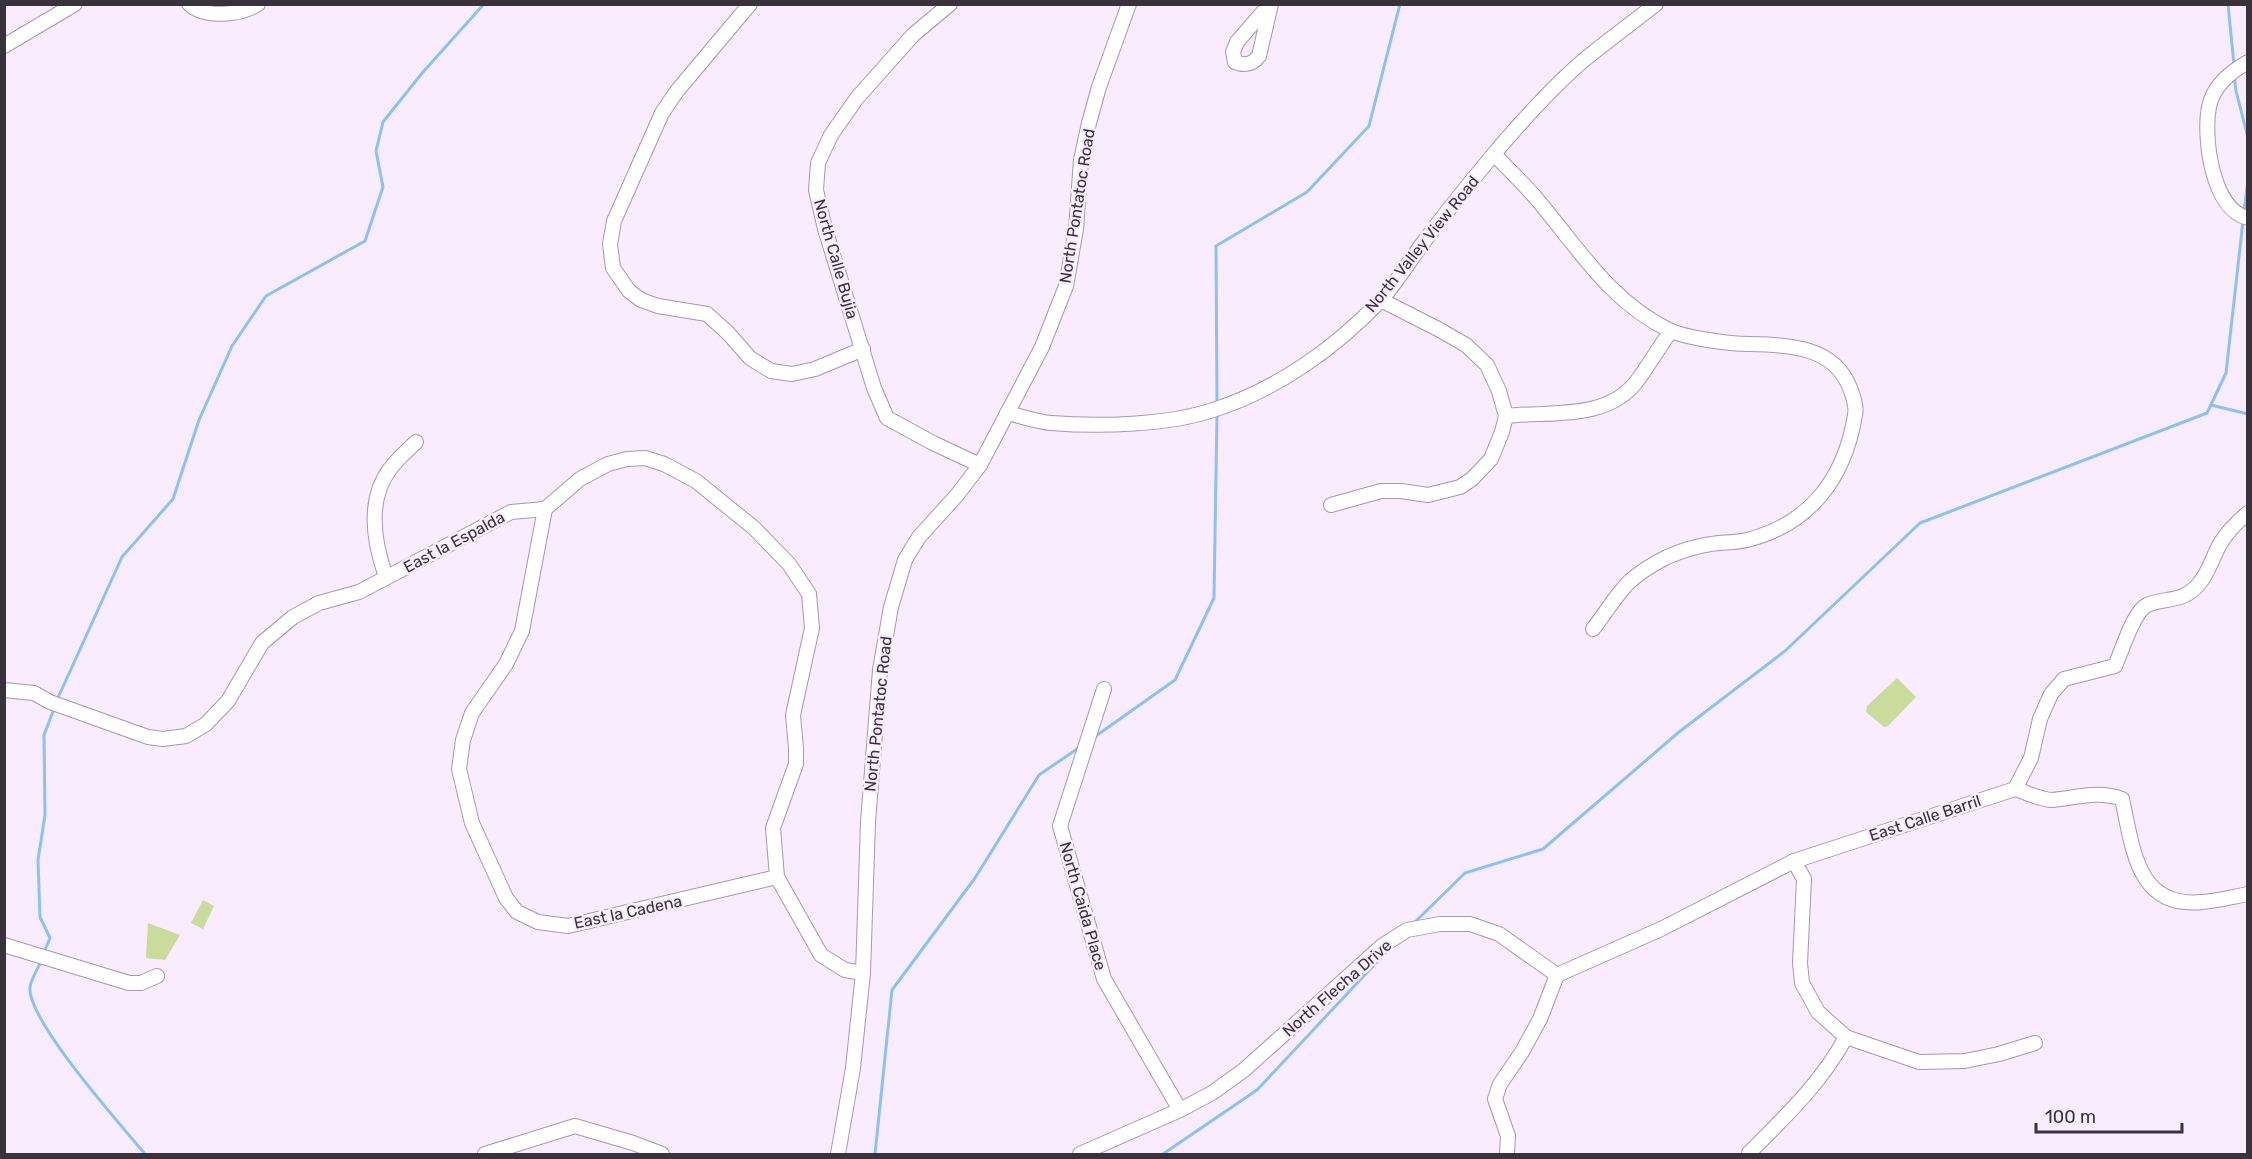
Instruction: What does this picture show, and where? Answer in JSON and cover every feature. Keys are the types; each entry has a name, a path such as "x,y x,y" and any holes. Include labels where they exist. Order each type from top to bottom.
{"street":[{"path":"4,46 75,4"},
{"path":"189,4 194,9 221,15 252,8 258,4"},
{"path":"750,4 677,91 662,114 614,221 610,244 613,268 629,291 641,300 658,306 707,314 750,358 771,370 792,374 863,349"},
{"name":"North Calle Bujia","path":"950,4 913,35 873,78 831,135 818,163 816,190 825,229 874,388 887,418 980,465"},
{"name":"North Pontatoc Road","path":"838,1155 853,1068 863,973 868,822 880,670 891,607 902,570 911,550 919,537 957,495 980,465 1042,347 1066,286 1076,229 1081,160 1089,123 1099,87 1130,4"},
{"name":"North Valley View Road","path":"1007,413 1050,423 1153,422 1212,411 1245,398 1298,368 1330,347 1381,300 1440,220 1537,106 1583,61 1656,4"},
{"path":"2247,62 2229,72 2215,92 2209,107 2209,144 2217,187 2229,207 2240,217 2247,218"},
{"path":"1494,154 1534,196 1606,285 1624,301 1671,331 1748,344 1769,343 1793,346 1827,359 1844,375 1856,410 1852,435 1844,459 1815,504 1780,528 1746,540 1686,549 1666,558 1630,581 1593,629"},
{"path":"1331,506 1381,491 1428,495 1460,488 1491,459 1506,416 1499,391 1487,365 1466,345 1438,328 1381,300"},
{"path":"1506,416 1593,409 1617,400 1636,383 1671,331"},
{"path":"386,577 376,548 375,507 388,471 416,442"},
{"path":"545,509 580,479 608,464 627,459 645,458 664,464 696,481 754,528 789,564 809,594 812,628 793,715 796,764 773,828 777,877 821,955 845,970 863,973"},
{"name":"East la Espalda","path":"4,690 34,693 50,702 148,737 163,739 186,736 215,716 228,701 262,643 293,617 319,603 359,592 511,512 545,509"},
{"name":"East la Cadena","path":"545,509 522,631 506,664 472,713 459,770 472,823 506,898 517,912 538,922 568,926 777,877"},
{"path":"2247,513 2220,543 2208,570 2198,585 2183,597 2146,606 2138,613 2132,622 2115,666 2064,679 2051,694 2040,719 2031,758 2016,789 2049,800 2091,794 2110,795 2122,799 2138,867 2153,889 2175,901 2200,903 2247,894"},
{"name":"North Caida Place","path":"1104,689 1060,826 1104,979 1180,1110"},
{"name":"East Calle Barril","path":"1557,975 1661,929 1794,861 2016,789"},
{"path":"1794,861 1804,879 1800,963 1802,983 1818,1012 1846,1037 1919,1062 1965,1061 2035,1044"},
{"name":"North Flecha Drive","path":"1080,1155 1212,1093 1244,1070 1382,946 1407,930 1440,924 1470,924 1499,934 1557,975"},
{"path":"4,945 129,983 141,983 157,976"},
{"path":"1507,1155 1508,1136 1495,1099 1500,1084 1522,1052 1540,1019 1557,975"},
{"path":"1749,1153 1812,1088 1846,1037"},
{"path":"485,1155 575,1126 633,1143 662,1155"}],"green space":[{"path":"1897,678 1916,697 1888,726 1884,727 1866,712 1867,706"},
{"path":"203,900 214,906 203,929 191,923"},
{"path":"148,923 180,935 165,960 146,958"}],"waterway":[{"path":"57,700 122,557 173,499 199,420 232,346 266,296 365,241 383,187 376,151 383,122 423,72 484,4"},
{"path":"1217,405 1216,246 1307,192 1369,126 1400,4"},
{"path":"2228,4 2234,65"},
{"path":"2234,75 2248,138"},
{"path":"2244,211 2248,180"},
{"path":"1414,923 1465,873 1543,849 1679,732 1785,651 1920,523 2207,413 2226,373 2243,221"},
{"path":"2211,405 2248,414"},
{"path":"1093,738 1175,680 1214,598 1217,412"},
{"path":"44,952 50,938 40,917 38,860 45,815 44,735 54,709"},
{"path":"875,1154 892,990 975,878 1039,775 1080,747"},
{"path":"1163,1154 1257,1090 1390,948"},
{"path":"41,961 30,987 33,1002 43,1023 77,1072 145,1154"}]}
